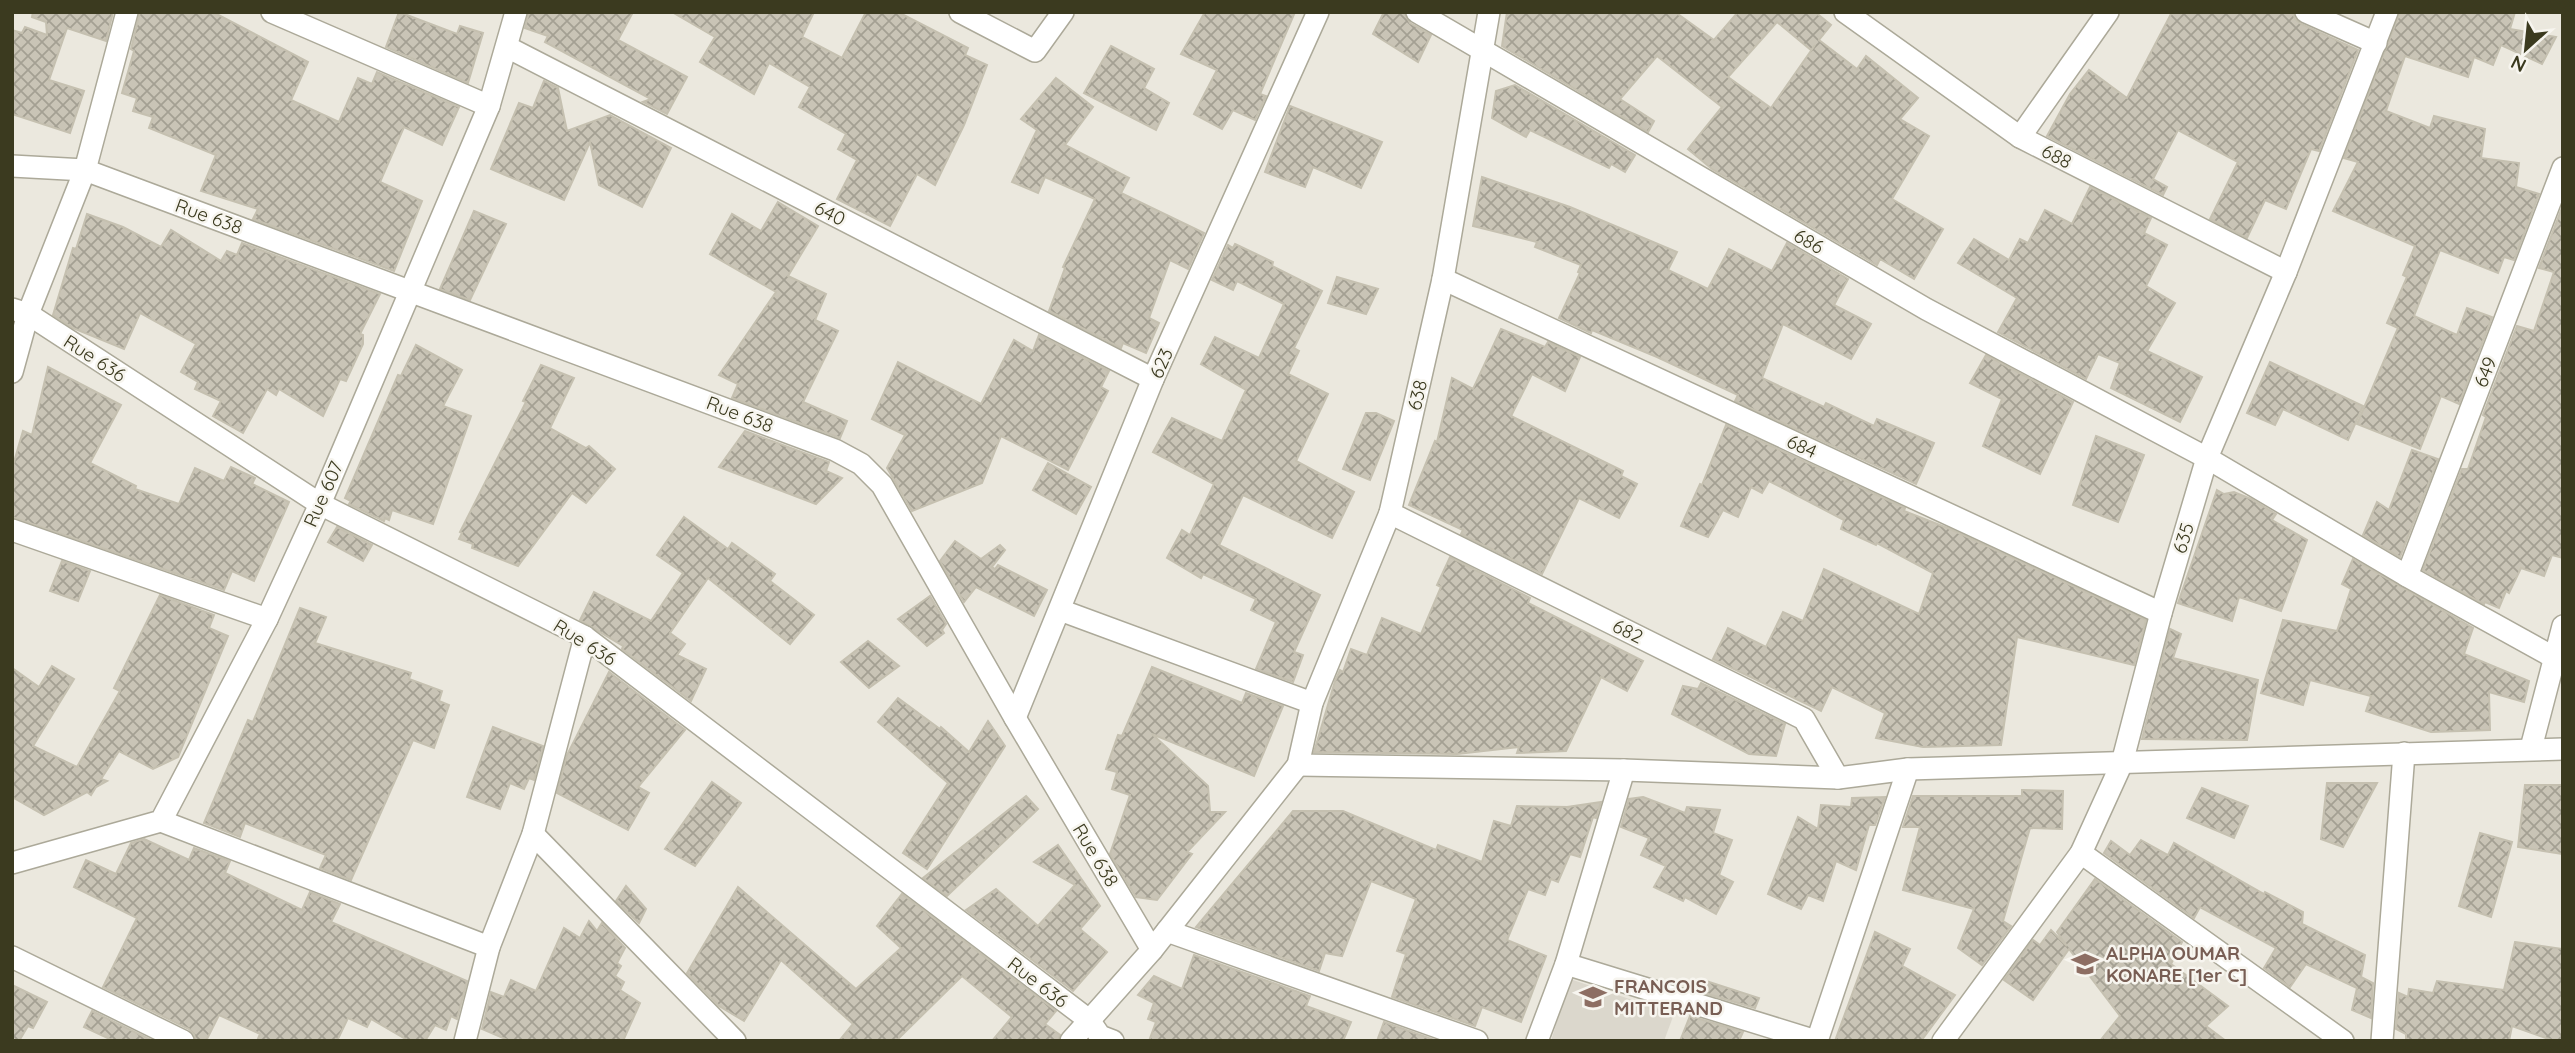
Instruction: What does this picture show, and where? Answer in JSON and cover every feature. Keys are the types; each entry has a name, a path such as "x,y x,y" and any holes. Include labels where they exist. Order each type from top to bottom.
{"street":[{"path":"12,372 20,311 85,170 127,12"},
{"path":"272,12 489,106"},
{"name":"Rue 607","path":"161,821 267,619 320,504 489,106 516,12"},
{"path":"960,12 1035,51 1063,12"},
{"name":"623","path":"1015,718 1153,379 1318,12"},
{"name":"686","path":"1417,12 1926,309 2207,458 2407,576 2555,658"},
{"name":"638","path":"1298,765 1312,703 1390,513 1443,279 1485,50 1489,12"},
{"name":"688","path":"1845,12 2020,137 2286,272"},
{"path":"2020,137 2108,12"},
{"path":"2306,12 2376,43"},
{"name":"635","path":"1943,1041 2081,853 2122,762 2161,613 2207,458 2286,272 2387,12"},
{"name":"640","path":"507,47 1153,379"},
{"name":"Rue 638","path":"12,166 85,170 835,450 860,464 882,485 1152,950"},
{"name":"649","path":"2407,576 2563,167"},
{"name":"684","path":"1443,279 2161,613"},
{"name":"Rue 636","path":"20,311 320,504 585,637 1101,1035"},
{"name":"682","path":"1390,513 1804,719 1838,778"},
{"path":"12,530 267,619"},
{"path":"1060,610 1312,703"},
{"path":"2532,748 2563,626"},
{"path":"465,1041 489,947 533,834 585,637"},
{"path":"1071,1041 1101,1035 1152,950 1298,765 1624,770 1838,778 1908,769 2563,749"},
{"path":"2382,1041 2404,753"},
{"path":"1566,964 1817,1041 1908,769"},
{"path":"1537,1041 1566,964 1624,770"},
{"path":"12,863 161,821 489,947"},
{"path":"533,834 735,1041"},
{"path":"2081,853 2343,1041"},
{"path":"1167,931 1477,1041"},
{"path":"12,957 183,1041"}],"shaded area":[{"name":"FRANCOIS MITTERAND","path":"1570,979 1674,1014 1664,1041 1551,1041"}],"building":[{"path":"33,12 113,12 106,41 67,28 49,80 84,91 70,133 12,114 12,30 22,33 25,27 47,35 46,22 32,17"},
{"path":"140,12 213,12 308,62 291,100 339,122 358,78 372,84 377,72 459,107 442,145 404,127 380,182 422,201 394,271 253,219 258,209 201,191 216,155 149,128 153,117 133,111 137,98 122,93 134,51 131,49"},
{"path":"399,12 457,34 460,26 483,33 468,83 386,47"},
{"path":"529,12 633,12 618,40 687,77 667,114 643,102 651,99 545,42 548,36 525,28"},
{"path":"672,12 814,12 802,37 842,58 866,12 898,12 968,48 965,55 987,65 964,125 935,185 917,174 890,226 837,199 857,160 838,149 846,134 799,107 810,87 769,63 754,94 700,62 715,37"},
{"path":"1205,12 1295,12 1260,94 1266,96 1255,120 1233,110 1222,129 1194,114 1217,70 1181,54"},
{"path":"1384,12 1404,12 1410,23 1431,35 1418,62 1373,34"},
{"path":"1507,12 1675,12 1714,40 1738,12 1815,12 1831,25 1819,40 1857,69 1866,56 1918,98 1900,119 1929,136 1892,199 1943,229 1914,279 1880,259 1877,265 1712,169 1688,149 1722,107 1657,56 1620,99 1654,121 1648,132 1502,46","holes":["1777,22 1811,50 1815,45 1771,108 1728,77"]},
{"path":"2172,12 2293,12 2295,19 2301,24 2358,50 2319,151 2311,149 2286,209 2265,200 2247,238 2210,219 2238,162 2178,130 2153,179 2167,187 2163,195 2047,136 2070,94 2089,70 2127,98"},
{"path":"2400,12 2515,12 2510,29 2556,37 2542,64 2501,45 2493,65 2474,57 2468,77 2405,56 2386,111 2430,128 2434,116 2485,129 2481,158 2519,163 2516,187 2539,194 2514,260 2504,257 2498,273 2440,250 2414,316 2457,335 2467,308 2492,317 2459,404 2441,396 2420,449 2357,424 2398,328 2387,323 2407,277 2403,275 2415,246 2333,211 2358,162 2344,158"},
{"path":"1111,46 1154,69 1144,88 1169,103 1156,130 1084,93"},
{"path":"1056,78 1093,107 1065,145 1129,178 1121,193 1204,233 1188,269 1170,260 1149,318 1159,323 1146,353 1123,343 1121,348 1049,311 1065,268 1063,267 1095,199 1045,177 1038,193 1012,182 1037,130 1021,119"},
{"path":"544,81 558,88 567,131 610,115 671,148 642,207 599,185 590,142 564,200 491,169 519,103 533,108"},
{"path":"1515,85 1635,155 1625,172 1611,164 1609,168 1530,130 1526,137 1492,118 1496,91"},
{"path":"1290,106 1382,142 1361,188 1313,167 1305,187 1265,172"},
{"path":"1482,177 1570,207 1677,252 1668,270 1708,289 1729,249 1772,271 1787,243 1848,279 1834,305 1871,324 1851,359 1783,324 1762,378 1824,407 1826,403 1874,426 1877,419 1934,443 1916,484 1735,401 1738,395 1657,357 1592,330 1591,333 1559,318 1580,273 1578,272 1581,265 1535,247 1537,242 1473,226"},
{"path":"2090,187 2151,218 2144,233 2167,245 2146,286 2175,303 2147,351 2202,377 2180,422 2111,388 2120,363 2098,354 2086,379 1998,332 2017,298 1958,263 1974,239 2009,260 2020,239 2028,243 2045,210 2072,224"},
{"path":"778,202 818,226 788,276 826,294 815,320 838,331 803,402 847,421 840,438 732,398 738,384 719,375 776,292 710,254 732,214 761,231"},
{"path":"2563,205 2563,558 2552,555 2544,576 2521,568 2499,608 2485,602 2484,604 2423,570 2462,469 2468,469 2486,417 2483,415 2517,326 2534,331 2554,272 2539,268"},
{"path":"474,211 506,224 470,300 440,289"},
{"path":"87,214 123,227 161,247 171,230 221,261 227,251 237,255 242,243 380,294 360,334 363,335 363,344 346,381 340,379 323,416 279,389 276,395 267,389 243,433 213,416 221,401 195,389 198,382 181,372 196,344 140,313 124,349 73,328 53,315 73,248 76,249"},
{"path":"1235,244 1273,262 1272,266 1322,291 1294,348 1299,351 1288,374 1328,394 1296,461 1354,492 1332,538 1243,495 1219,545 1320,595 1294,652 1303,655 1293,682 1256,669 1276,622 1251,610 1256,599 1203,574 1201,578 1167,558 1182,530 1190,535 1214,484 1153,452 1172,418 1222,441 1246,390 1201,364 1215,337 1259,358 1284,304 1237,281 1233,290 1212,280 1228,245 1233,248"},
{"path":"1337,277 1378,289 1366,314 1328,303"},
{"path":"1501,329 1545,347 1548,342 1580,357 1565,391 1532,374 1511,416 1623,471 1621,476 1637,484 1619,518 1579,498 1542,574 1461,534 1463,530 1409,505 1435,441 1437,442 1452,378 1473,389"},
{"path":"1039,335 1109,371 1101,387 1108,391 1068,470 1001,436 982,483 912,511 887,468 905,435 872,419 898,362 981,404 1014,340 1033,351"},
{"path":"416,345 462,370 443,406 471,416 433,524 392,510 389,520 385,518 384,521 349,504 351,501 345,498 398,375 401,376"},
{"path":"1986,355 2073,402 2040,474 1983,446 2002,399 1970,383"},
{"path":"2270,362 2363,406 2348,440 2283,409 2275,425 2247,413"},
{"path":"541,365 574,378 550,428 586,448 589,446 615,469 586,503 572,493 518,566 472,548 473,544 459,539 462,533 460,532 526,402 523,401"},
{"path":"48,367 121,405 90,463 136,486 135,489 179,504 195,468 224,481 231,467 255,478 252,484 289,502 254,581 232,571 224,590 12,517 12,469 23,431 32,435"},
{"path":"1366,413 1376,413 1394,421 1370,480 1343,469"},
{"path":"1726,425 1905,508 1904,511 1950,529 2146,620 2134,665 2017,637 2001,745 1923,747 1876,738 1885,713 1832,687 1821,711 1713,659 1728,628 1766,647 1783,612 1803,621 1824,569 1919,614 1933,573 1877,543 1876,545 1841,529 1844,520 1769,481 1762,493 1751,487 1738,517 1723,510 1708,537 1681,526 1700,484 1702,485"},
{"path":"745,431 829,462 826,471 842,478 816,504 719,467"},
{"path":"2096,436 2144,455 2118,522 2073,505"},
{"path":"2412,450 2438,459 2400,557 2363,535 2377,502 2389,510"},
{"path":"1048,463 1091,487 1076,514 1033,490"},
{"path":"2217,490 2224,494 2234,492 2251,499 2276,514 2272,520 2307,540 2281,611 2239,597 2232,621 2178,603"},
{"path":"684,517 728,549 732,543 775,574 770,581 814,615 790,644 708,578 670,633 685,644 677,655 706,669 691,701 622,649 623,646 580,620 594,592 651,621 683,573 657,555"},
{"path":"337,527 372,545 363,561 328,542"},
{"path":"955,541 981,559 1000,545 1005,550 992,567 995,569 998,565 1047,590 1034,616 976,587 964,602 940,561"},
{"path":"1450,557 1530,598 1528,603 1643,661 1627,691 1601,677 1566,751 1517,753 1519,747 1457,754 1314,752 1335,681 1340,670 1343,672 1351,649 1367,655 1382,618 1421,634 1441,587 1437,585"},
{"path":"2353,559 2473,628 2464,654 2529,681 2524,702 2489,692 2490,730 2431,732 2366,711 2371,696 2310,680 2303,705 2261,693 2283,620 2337,631 2351,589 2342,584"},
{"path":"62,561 90,571 78,601 50,591"},
{"path":"160,595 214,615 209,628 228,636 178,757 153,769 119,751 101,779 107,781 96,787 91,795 87,792 44,815 12,797 12,668 39,687 52,666 74,679 33,746 77,767 120,691 114,688"},
{"path":"930,596 946,624 942,630 944,633 927,646 898,619"},
{"path":"300,608 326,617 315,643 411,673 409,679 442,691 439,701 449,705 434,748 413,740 351,880 320,868 326,855 245,823 240,837 204,823 248,720 253,722"},
{"path":"2170,629 2181,634 2173,658 2258,680 2247,740 2142,739"},
{"path":"868,641 899,666 869,688 841,662"},
{"path":"1152,667 1242,703 1246,693 1283,706 1254,776 1152,734 1208,786 1210,812 1225,812 1187,852 1192,854 1157,900 1136,897 1110,854 1130,795 1112,789 1117,772 1106,769 1118,735 1122,736"},
{"path":"609,672 685,730 638,787 649,793 628,830 557,793 567,755"},
{"path":"1701,683 1785,724 1776,756 1749,754 1672,714 1683,686 1698,689"},
{"path":"898,698 940,729 941,727 969,752 988,721 1005,746 927,869 903,853 948,783 878,722"},
{"path":"493,727 543,746 534,780 529,778 524,789 510,783 500,809 467,797"},
{"path":"712,782 741,803 695,866 665,849"},
{"path":"2327,783 2377,783 2343,847 2321,839"},
{"path":"2525,785 2563,785 2563,854 2518,847"},
{"path":"2202,788 2248,806 2234,838 2187,818"},
{"path":"2022,790 2063,791 2062,829 2030,828 2003,921 2011,926 1982,965 1958,948 1974,909 1903,890 1920,827 1903,827 1913,796 2022,796"},
{"path":"1026,796 1038,809 947,896 923,878"},
{"path":"1643,797 1685,813 1687,807 1720,810 1713,833 1732,840 1719,875 1733,882 1716,914 1685,897 1683,901 1654,887 1666,866 1641,855 1649,838 1621,827 1629,799"},
{"path":"1885,797 1875,825 1869,825 1856,870 1836,861 1823,901 1808,895 1801,909 1768,894 1798,817 1818,829 1821,805 1851,807 1852,798"},
{"path":"1601,802 1596,818 1593,817 1580,857 1570,854 1558,882 1551,879 1545,895 1528,889 1507,940 1546,956 1521,1022 1482,1007 1475,1026 1392,997 1406,954 1397,951 1416,899 1371,881 1342,956 1325,953 1319,971 1196,927 1293,811 1343,811 1436,850 1438,845 1482,862 1494,821 1511,826 1517,806 1567,807"},
{"path":"2480,833 2512,842 2491,917 2459,906"},
{"path":"144,839 189,860 194,848 230,861 225,873 302,910 310,892 340,904 331,922 467,981 457,1019 451,1016 446,1030 435,1025 425,1041 409,1041 371,1019 367,1027 348,1018 337,1041 257,1041 260,1034 219,1015 206,1041 196,1041 189,1029 103,987 137,918 74,887 86,860 116,874 131,843"},
{"path":"2141,840 2168,855 2174,843 2264,894 2265,892 2303,912 2302,924 2365,955 2361,977 2373,983 2371,1018 2352,1010 2357,988 2306,964 2290,987 2264,968 2276,948 2200,907 2194,918 2104,853 2111,841 2130,855"},
{"path":"1058,845 1100,906 1080,929 1107,952 1073,991 966,910 996,889 1038,926 1075,885 1034,862"},
{"path":"2095,879 2182,942 2171,964 2228,1006 2206,1026 2226,1041 2100,1041 2120,1016 2069,949 2033,1000 2004,980 2033,940 2040,945 2051,930 2067,946 2057,932"},
{"path":"626,886 646,909 639,923 616,901"},
{"path":"738,887 856,989 901,948 877,926 902,894 1056,1011 1045,1024 1060,1035 1058,1041 992,1041 1012,1017 962,976 896,1041 839,1041 853,1024 781,960 744,1021 719,1006 687,973"},
{"path":"589,921 597,931 602,923 625,948 617,963 621,966 615,976 624,982 620,990 640,1003 623,1041 510,1041 482,1029 491,992 504,997 511,980 536,991 564,928 580,938"},
{"path":"1875,932 1910,949 1902,966 1955,995 1921,1041 1835,1041"},
{"path":"2515,942 2563,949 2563,1041 2554,1041 2512,1026 2509,1041 2406,1041 2406,1034 2396,1029 2399,993 2408,997 2409,989 2433,993 2437,981 2504,990"},
{"path":"1194,955 1310,996 1306,1006 1351,1022 1343,1041 1149,1041 1156,1022 1148,1019 1154,1003 1138,995 1154,976 1182,989"},
{"path":"1706,981 1759,998 1755,1008 1701,992"},
{"path":"12,985 47,1002 33,1028 28,1026 19,1041 12,1041"},
{"path":"92,1011 153,1041 114,1041 84,1027"},
{"path":"1690,1016 1743,1032 1739,1041 1680,1041"},
{"path":"1384,1022 1437,1041 1377,1041"}],"place":[{"name":"ALPHA OUMAR KONARE [1er C]","path":"2085,964"},
{"name":"FRANCOIS MITTERAND","path":"1593,997"}]}
